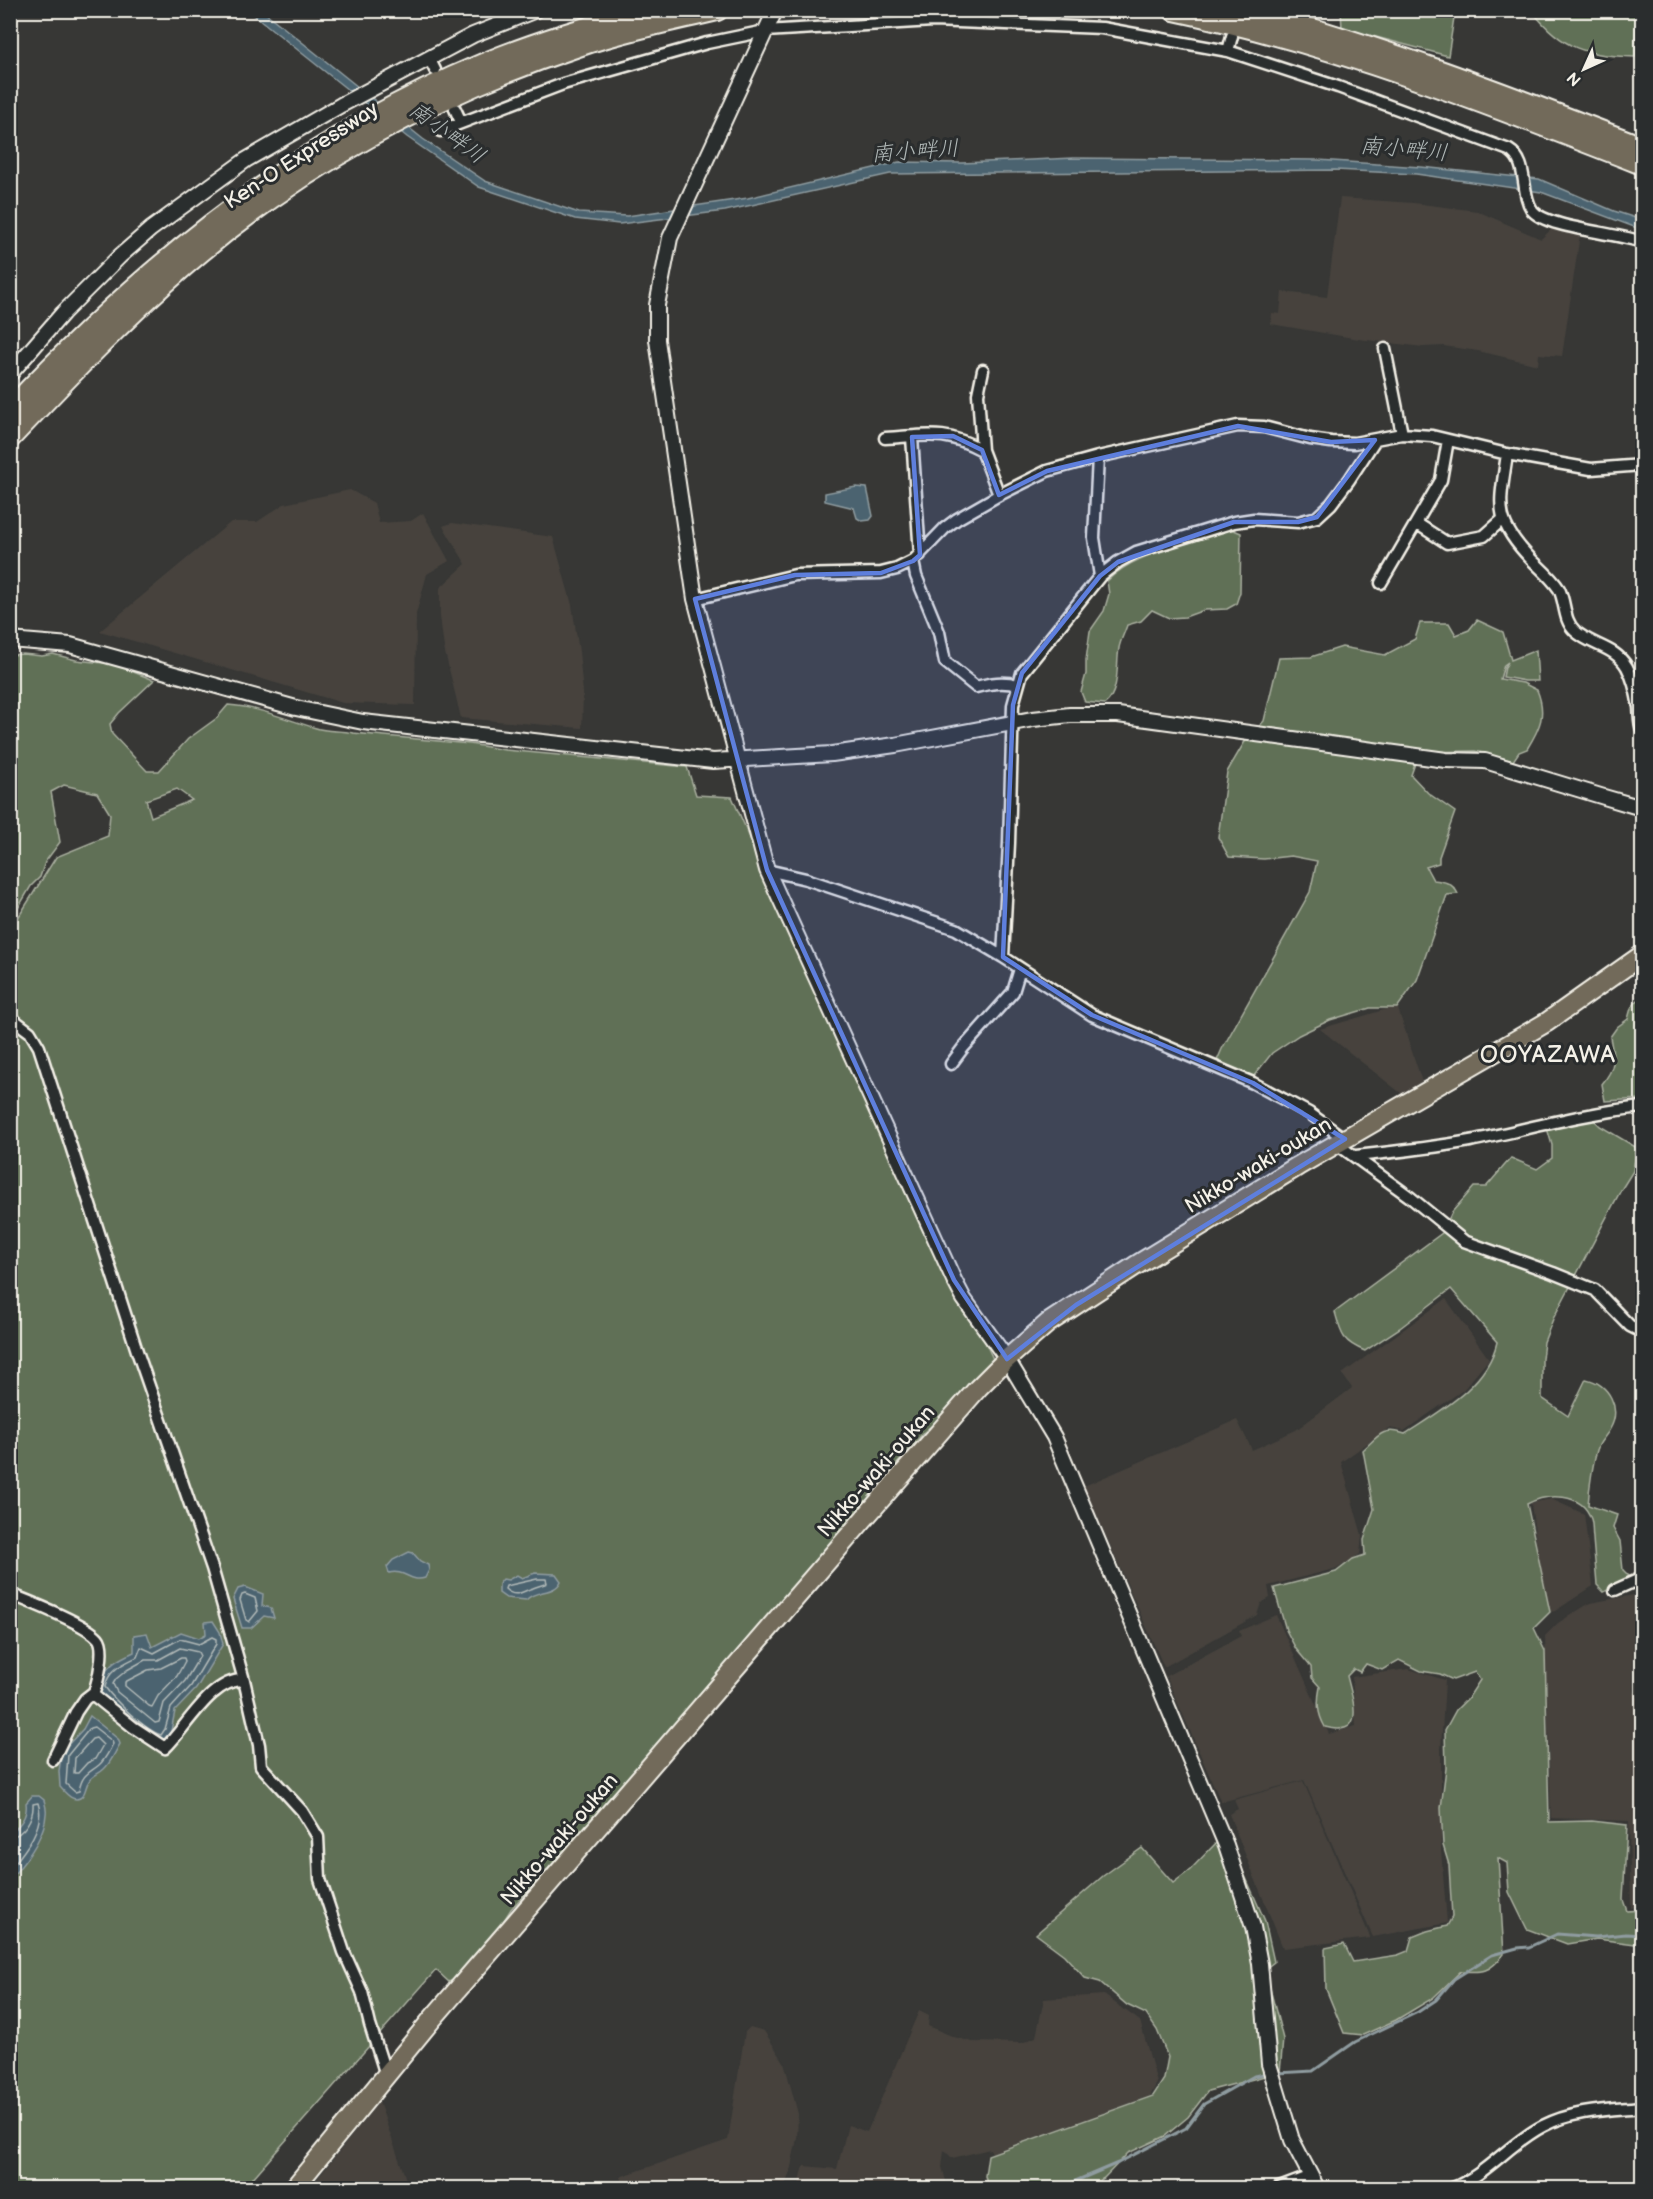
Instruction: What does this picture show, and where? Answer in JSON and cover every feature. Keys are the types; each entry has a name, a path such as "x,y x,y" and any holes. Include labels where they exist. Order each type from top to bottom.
{"highway":[{"name":"Ken-O Expressway","path":"10,410 88,331 156,268 229,209 290,167 371,127 484,63 571,32 647,10"},
{"name":"Ken-O Expressway","path":"400,111 582,45 717,10"},
{"path":"1174,10 1273,33 1358,58 1642,164"},
{"path":"1246,10 1371,47 1642,147"},
{"name":"Ken-O Expressway","path":"10,438 108,338 184,266 244,218 303,178 371,127"},
{"name":"Nikko-waki-oukan","path":"294,2188 433,2018 861,1522 978,1388 1007,1359 1048,1323 1099,1289 1341,1141 1547,1022 1642,955"}],"street":[{"path":"10,374 63,313 120,256 151,229 246,160 341,105 374,88 432,64 473,35 536,10"},
{"path":"773,15 671,237 659,288 657,340 695,599 767,870 954,1280 964,1299 1007,1359 1054,1437 1226,1845 1253,1927 1260,1964 1269,2064 1292,2140 1314,2182 1279,2188"},
{"path":"440,131 563,84 707,43 765,31 933,21 1091,27 1228,51 1338,87 1509,150 1517,156 1529,204 1537,214 1549,221 1629,237 1642,242"},
{"path":"1228,51 1232,36"},
{"path":"455,109 461,122"},
{"path":"1385,349 1402,434"},
{"path":"983,370 978,394 982,450 999,495"},
{"path":"695,599 795,575 881,573 897,569 916,558 945,528 999,495 1047,471 1098,457 1238,426 1264,427 1331,442 1354,443 1402,434 1432,436 1507,454 1591,469 1642,465"},
{"path":"885,438 934,434 953,436 982,450"},
{"path":"912,437 916,576 939,632 945,662 976,687 1007,682 1018,685"},
{"path":"1003,957 1013,705 1022,673 1100,576 1118,562 1136,552 1233,522 1254,519 1298,522 1317,517 1350,480 1375,440"},
{"path":"1381,583 1441,480 1448,440"},
{"path":"1507,454 1500,502 1502,520 1513,541 1559,590 1567,619 1573,630 1583,638 1604,646 1620,657 1627,668 1638,704 1642,729"},
{"path":"1098,457 1094,538 1100,576"},
{"path":"1416,523 1447,543 1484,536 1502,520"},
{"path":"10,640 70,645 296,708 363,722 713,761 854,751 1012,722 1070,715 1118,715 1446,760 1485,761 1635,806 1642,806"},
{"path":"1638,704 1642,687"},
{"path":"767,870 806,879 956,929 1092,1015 1253,1083 1309,1113 1356,1156 1464,1241 1595,1290 1630,1326 1642,1332"},
{"path":"951,1064 1013,992 1020,969"},
{"path":"10,1017 30,1032 39,1047 138,1354 212,1568 244,1680 259,1745 261,1766 302,1811 318,1838 320,1879 344,1952 362,1992 386,2075"},
{"path":"1356,1156 1420,1149 1605,1111 1642,1107"},
{"path":"1615,1590 1642,1578"},
{"path":"10,1594 61,1616 99,1638 102,1650 96,1685 92,1694 85,1699 76,1713 53,1760"},
{"path":"92,1694 133,1727 165,1748 187,1719 225,1683 234,1679 244,1680"},
{"path":"1452,2188 1480,2173 1543,2126 1576,2114 1642,2107"}],"highlighted area":[{"path":"1238,426 1331,442 1375,440 1317,517 1298,522 1234,522 1118,562 1100,576 1022,673 1013,705 1003,957 1092,1015 1253,1083 1345,1139 1076,1305 1007,1359 954,1280 767,870 695,599 795,575 881,573 913,561 920,555 912,437 953,436 982,450 999,495 1047,471"}],"shaded area":[{"path":"1340,198 1413,203 1477,211 1541,239 1553,228 1580,234 1562,356 1539,354 1538,365 1478,351 1359,339 1271,324 1272,313 1280,314 1282,292 1327,297"},
{"path":"350,490 374,503 379,523 411,521 423,513 449,561 427,574 416,614 415,705 343,703 100,631 231,522 257,522 284,504"},
{"path":"452,523 553,537 572,605 583,693 582,728 461,718 444,648 440,616 440,588 466,564 443,526"},
{"path":"1397,1006 1422,1082 1402,1094 1320,1029"},
{"path":"1446,1299 1489,1359 1463,1390 1404,1431 1389,1428 1341,1462 1362,1535 1360,1554 1338,1568 1268,1586 1270,1598 1261,1603 1257,1615 1164,1667 1084,1486 1237,1420 1252,1450 1296,1430 1352,1388 1342,1374"},
{"path":"1551,1499 1584,1514 1593,1586 1555,1611 1546,1613 1531,1503"},
{"path":"1634,1595 1633,1691 1638,1700 1642,1701 1642,1906 1631,1908 1629,1821 1551,1818 1545,1636 1558,1623 1590,1603"},
{"path":"1276,1615 1329,1734 1356,1726 1352,1677 1408,1669 1445,1680 1441,1749 1441,1851 1447,1923 1373,1937 1304,1780 1221,1802 1166,1676 1241,1636 1239,1631"},
{"path":"1303,1781 1370,1938 1283,1948 1229,1814 1238,1809 1234,1800"},
{"path":"1104,1995 1140,2021 1157,2083 1150,2096 992,2153 990,2149 952,2158 944,2150 942,2167 948,2188 798,2188 804,2166 837,2169 848,2125 867,2132 919,2011 929,2016 928,2026 954,2037 972,2042 1022,2043 1036,2037 1044,1999"},
{"path":"750,2027 764,2031 784,2062 798,2114 797,2138 784,2188 624,2188 620,2177 728,2140 745,2032"},
{"path":"379,2102 409,2188 310,2188"}],"green space":[{"path":"1341,11 1455,11 1448,56 1342,28"},
{"path":"1532,11 1636,11 1635,57 1589,52 1577,48 1554,34"},
{"path":"1229,528 1241,533 1240,592 1236,604 1227,609 1204,610 1185,617 1169,618 1152,610 1141,621 1127,625 1120,645 1115,685 1110,699 1105,704 1085,702 1081,692 1086,674 1090,631 1104,611 1109,594 1107,581 1120,570 1149,555"},
{"path":"1477,620 1503,632 1511,660 1536,650 1538,681 1503,677 1508,662 1504,665 1500,679 1523,683 1537,690 1541,706 1541,721 1527,749 1519,752 1513,761 1475,751 1419,752 1411,775 1428,793 1455,812 1439,863 1426,867 1433,880 1448,883 1458,894 1447,895 1417,980 1397,1008 1370,1008 1330,1020 1299,1035 1272,1053 1253,1077 1216,1063 1310,892 1317,861 1291,856 1264,859 1229,857 1218,837 1227,772 1244,743 1264,721 1279,658 1311,657 1342,647 1385,655 1415,639 1420,623 1449,623 1456,635 1469,630"},
{"path":"53,654 76,660 113,664 154,680 110,724 112,734 147,771 159,771 188,739 217,718 228,705 262,711 325,730 687,767 696,795 732,797 907,1196 959,1305 980,1331 993,1359 984,1374 954,1407 924,1432 869,1497 856,1519 731,1665 713,1678 593,1820 511,1909 464,1974 449,1982 436,1970 244,2188 11,2188 11,929 56,857 108,836 110,814 97,793 64,785 51,792 60,842 45,862 40,877 31,886 11,920 11,655","holes":["177,789 192,800 151,817 146,800"]},
{"path":"1638,1000 1642,1001 1642,1099 1605,1101 1602,1084 1613,1062 1610,1037 1617,1027 1628,1019 1631,1008"},
{"path":"1591,1117 1600,1126 1637,1148 1633,1171 1553,1319 1544,1342 1542,1398 1568,1416 1586,1379 1601,1386 1611,1398 1615,1413 1610,1429 1597,1451 1588,1505 1617,1515 1613,1528 1620,1541 1623,1570 1629,1576 1624,1582 1604,1592 1597,1585 1592,1521 1580,1504 1572,1499 1554,1497 1535,1500 1527,1504 1550,1612 1534,1628 1545,1651 1549,1822 1592,1821 1627,1825 1623,1900 1627,1911 1642,1910 1642,1941 1635,1944 1597,1939 1567,1944 1527,1929 1509,1892 1507,1863 1498,1858 1504,1954 1499,1960 1486,1970 1461,1971 1433,1998 1396,2020 1363,2035 1344,2033 1326,1989 1325,1948 1344,1944 1353,1962 1398,1955 1408,1951 1412,1937 1447,1926 1452,1917 1449,1865 1443,1845 1441,1808 1446,1768 1445,1730 1456,1710 1469,1697 1480,1680 1475,1672 1453,1680 1440,1674 1421,1671 1399,1660 1382,1670 1366,1664 1360,1672 1354,1669 1347,1676 1354,1706 1352,1722 1347,1727 1338,1729 1325,1727 1318,1707 1320,1687 1312,1678 1311,1667 1296,1649 1286,1630 1274,1588 1336,1572 1353,1559 1365,1555 1364,1540 1374,1509 1363,1450 1386,1432 1405,1434 1460,1396 1483,1372 1492,1358 1497,1342 1451,1289 1400,1328 1365,1351 1347,1341 1335,1312 1442,1233 1452,1212 1474,1187 1486,1187 1511,1158 1537,1169 1552,1158 1552,1145 1547,1128"},
{"path":"1220,1839 1231,1844 1265,1921 1274,1962 1265,1969 1283,2039 1280,2072 1208,2091 1188,2117 1165,2136 1128,2153 1104,2178 1088,2188 988,2188 985,2176 988,2155 1153,2096 1164,2079 1168,2057 1157,2030 1146,2014 1127,2005 1100,1982 1085,1978 1064,1955 1036,1934 1103,1876 1142,1848 1173,1883 1190,1870"}],"water":[{"path":"249,11 263,11 423,139 485,181 579,213 627,216 748,198 899,162 962,163 1074,158 1318,160 1421,167 1539,179 1614,211 1642,220 1642,230 1541,192 1416,174 1335,170 890,174 725,211 619,224 575,219 479,187 407,137"},
{"path":"856,487 867,488 873,516 870,520 862,521 857,518 854,508 825,501 825,493"},
{"path":"409,1552 428,1565 429,1570 425,1578 415,1579 395,1572 389,1573 387,1567 393,1560"},
{"path":"535,1573 556,1574 561,1581 554,1588 535,1594 526,1600 506,1598 499,1593 499,1584 503,1579 508,1580 517,1575 522,1578"},
{"path":"245,1587 263,1594 262,1606 271,1608 274,1618 264,1616 251,1628 242,1628 233,1599 238,1589"},
{"path":"213,1621 220,1632 223,1644 196,1689 175,1711 171,1731 163,1746 107,1701 97,1687 111,1665 134,1652 134,1635 147,1633 152,1647 181,1632 199,1638 206,1634 205,1622"},
{"path":"90,1716 118,1739 120,1744 106,1767 89,1781 82,1797 74,1799 60,1787 59,1771 62,1751 83,1729"},
{"path":"32,1796 39,1796 44,1800 45,1823 34,1848 11,1878 11,1833 23,1820 26,1803"}],"waterway":[{"path":"1277,2073 1313,2071 1355,2042 1418,2012 1436,2000 1454,1979 1492,1955 1529,1947 1557,1934 1596,1937 1642,1935"},
{"path":"1059,2188 1118,2163 1186,2128 1204,2104 1254,2076 1269,2073"}],"district":[{"name":"OOYAZAWA","path":"1548,1054"}],"water label":[{"name":"南小畔川","path":"448,132"},
{"name":"南小畔川","path":"1404,148"},
{"name":"南小畔川","path":"915,150"}]}
